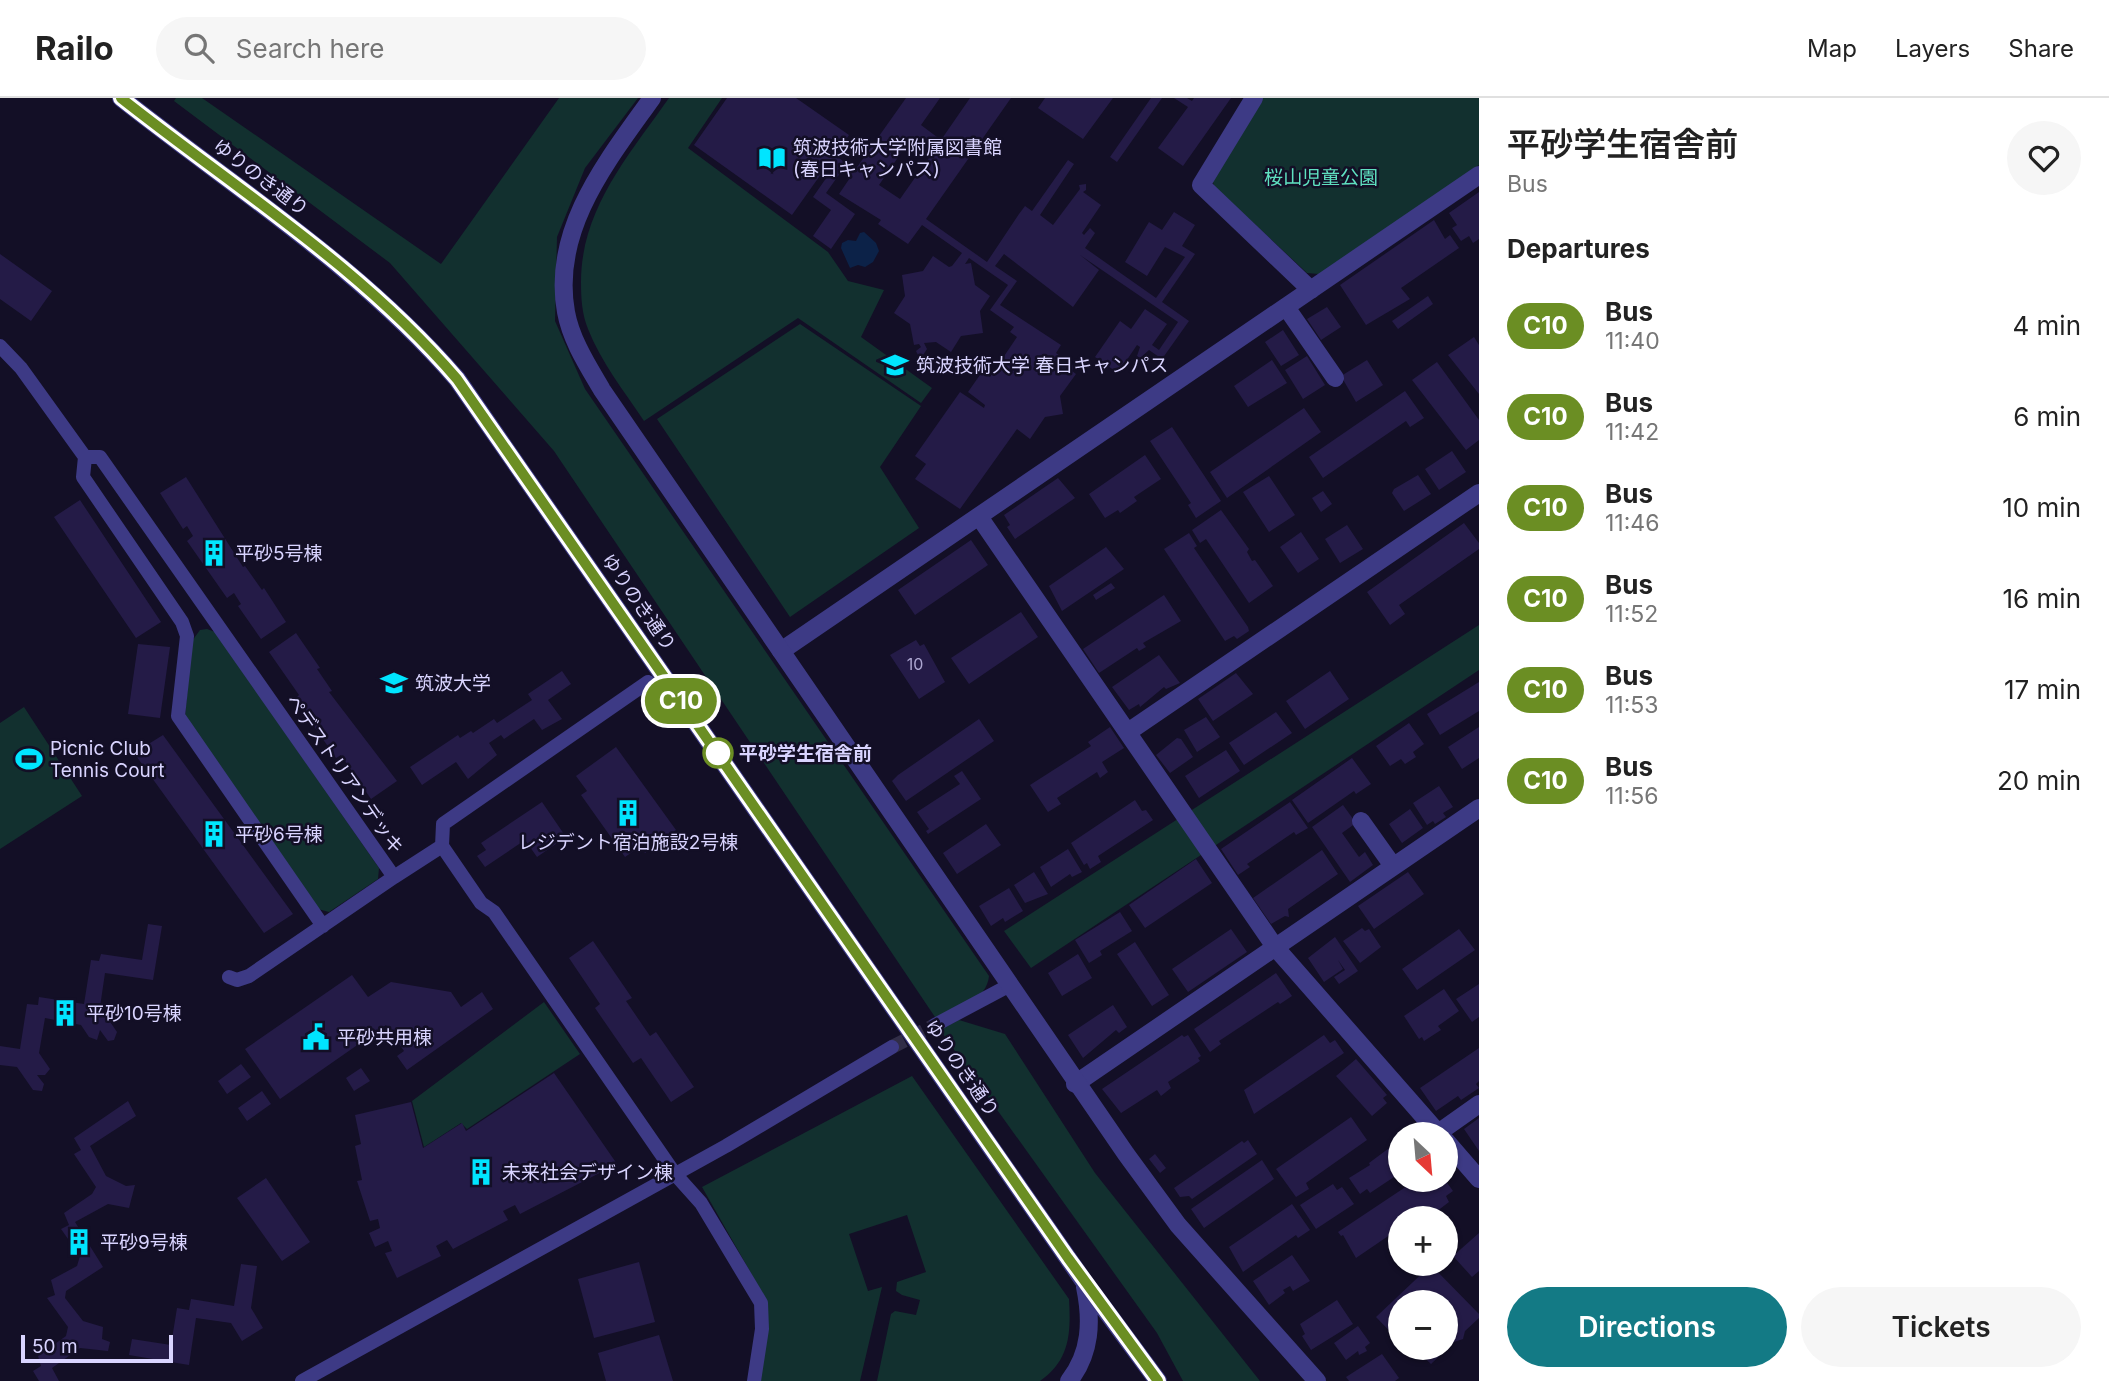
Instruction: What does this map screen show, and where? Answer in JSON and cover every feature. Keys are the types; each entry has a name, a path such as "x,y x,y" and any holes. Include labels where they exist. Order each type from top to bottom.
{"street":[{"name":"ゆりのき通り","path":"121,98 359,280 425,343 457,379 1083,1280 1158,1381"},
{"path":"652,98 597,174 570,240 565,271 565,311 584,359 602,390 1075,1083 1178,1225 1317,1381"},
{"path":"1254,98 1200,185 1311,290"},
{"path":"781,650 1479,175"},
{"path":"1286,307 1335,378"},
{"name":"ペデストリアンデッキ","path":"0,346 21,368 85,457 100,457 394,877 442,846"},
{"path":"85,457 83,477 183,622 187,636 178,716 323,926"},
{"path":"1128,732 1479,493"},
{"path":"980,517 1275,947 1429,1122"},
{"path":"183,622 205,607"},
{"path":"648,682 443,824 442,846 481,903 494,912 675,1174 701,1203 761,1303 762,1329 754,1381"},
{"path":"1075,1083 1479,808"},
{"path":"1362,821 1393,866"},
{"path":"229,977 237,979 249,976 394,877"},
{"path":"935,1025 1010,985"},
{"path":"302,1381 675,1174 892,1047"},
{"path":"1458,1122 1479,1104"},
{"path":"1458,1155 1479,1179"},
{"path":"1069,1381 1086,1350 1090,1311 1083,1280"},
{"path":"1140,1358 1143,1381"}],"green space":[{"path":"176,98 202,98 441,264 559,98 638,98 585,168 557,237 555,321 585,389 989,976 983,992 977,998 937,1020 554,451 390,263 174,101"},
{"path":"669,98 722,98 688,148 828,252 848,281 884,290 861,337 932,388 921,403 798,318 644,421 599,353 586,323 581,282 583,255 589,230 610,184"},
{"name":"桜山児童公園","path":"1262,98 1479,98 1479,165 1319,274 1307,273 1214,186 1212,178"},
{"path":"800,324 921,406 880,467 919,528 790,617 657,419"},
{"path":"1479,625 1479,670 1031,968 1004,931"},
{"path":"200,630 215,632 379,868 378,879 329,912 318,909 185,717 192,641"},
{"name":"Picnic Club Tennis Court","path":"24,707 82,796 0,849 0,723"},
{"path":"544,1002 580,1054 467,1129 461,1123 424,1147 412,1101"},
{"path":"959,1020 1005,1034 1095,1173 1260,1381 1183,1381 1157,1333 940,1030"},
{"path":"912,1076 1069,1299 1069,1334 1063,1355 1050,1373 1040,1381 877,1381 891,1314 895,1311 916,1315 920,1300 896,1291 897,1282 926,1272 907,1215 849,1234 868,1291 882,1287 860,1381 760,1381 764,1296 702,1187"}],"water":[{"path":"864,232 876,243 879,251 873,262 865,267 858,265 850,268 841,248 842,243 848,240 856,241 860,233"}],"building":[{"path":"727,98 796,98 849,135 835,155 855,170 906,98 940,98 921,125 941,140 970,98 1011,98 926,219 987,262 1025,206 1032,211 1068,160 1074,164 1040,215 1053,225 1080,189 1079,185 1086,184 1086,190 1083,192 1101,205 1082,233 1084,235 1090,228 1095,233 1085,248 1156,298 1185,257 1165,247 1147,276 1125,262 1149,222 1162,230 1174,212 1195,225 1182,246 1195,254 1162,302 1189,321 1162,359 1149,350 1140,358 1137,356 1140,347 1137,345 1118,373 1095,357 1120,321 1131,329 1145,309 1167,324 1152,345 1159,350 1178,322 1080,255 1099,270 1073,307 1004,254 995,266 1017,281 1000,305 1061,345 1056,353 1075,367 1072,371 1076,374 1060,396 1063,414 1045,417 1030,439 1017,429 960,509 915,479 926,464 915,456 960,392 984,408 985,405 968,392 982,372 990,377 1017,337 1010,332 1014,327 990,310 1008,285 969,258 965,264 971,263 975,285 990,296 980,311 983,333 961,336 951,352 936,342 924,343 927,349 923,355 918,355 916,351 921,347 919,344 914,345 910,324 894,313 905,296 902,275 923,271 933,256 949,267 952,266 962,253 922,225 908,244 878,224 881,220 839,194 852,175 843,169 826,193 855,214 831,249 813,236 831,210 813,197 836,164 831,160 792,215 694,145","holes":["910,140 931,155 900,199 879,185"]},
{"path":"1045,98 1113,98 1083,139 1038,108"},
{"path":"1151,98 1162,98 1117,162 1110,157"},
{"path":"1174,98 1187,98 1192,101 1194,98 1231,98 1183,166 1158,148 1188,107"},
{"path":"1479,192 1479,239 1473,243 1469,236 1461,241 1452,228 1457,225 1449,213"},
{"path":"1434,220 1445,239 1450,235 1459,248 1401,288 1410,299 1366,325 1340,285"},
{"path":"0,254 52,291 31,321 0,299"},
{"path":"1428,296 1433,304 1398,329 1392,321"},
{"path":"1327,307 1341,327 1321,340 1307,319"},
{"path":"1283,330 1299,355 1281,366 1265,342"},
{"path":"1474,337 1479,345 1479,394 1448,355"},
{"path":"1307,356 1325,385 1303,399 1285,370"},
{"path":"1272,360 1287,383 1248,407 1234,386"},
{"path":"1367,360 1383,385 1356,402 1341,376"},
{"path":"1437,362 1479,420 1479,440 1466,450 1412,380"},
{"path":"1405,391 1424,418 1410,427 1406,421 1323,478 1309,457"},
{"path":"1304,408 1321,432 1227,498 1210,472"},
{"path":"1172,427 1221,501 1196,518 1188,505 1191,503 1150,441"},
{"path":"1452,451 1466,472 1439,490 1425,469"},
{"path":"1145,455 1161,479 1134,497 1137,501 1120,513 1118,510 1105,518 1089,494"},
{"path":"1418,475 1431,494 1404,511 1392,493 1394,489"},
{"path":"1269,476 1295,515 1269,532 1243,492"},
{"name":"平砂5号棟","path":"186,477 243,567 245,566 262,590 264,588 286,622 261,639 238,606 241,604 234,593 227,598 187,541 193,536 187,526 183,529 160,493"},
{"path":"1058,478 1075,498 1015,539 1007,527 1010,525 1004,515"},
{"path":"1323,491 1332,504 1321,512 1312,498"},
{"path":"80,500 161,622 136,638 54,517"},
{"path":"1221,510 1249,549 1247,552 1252,561 1255,560 1273,586 1249,603 1206,539 1200,543 1192,530"},
{"path":"1464,523 1479,543 1479,549 1399,605 1405,614 1390,625 1367,592"},
{"path":"1347,525 1363,549 1340,563 1325,539"},
{"path":"1301,532 1319,559 1298,573 1280,547"},
{"path":"1189,533 1197,546 1194,548 1248,627 1249,631 1237,639 1234,636 1225,641 1164,549"},
{"path":"971,540 988,565 915,615 898,590"},
{"path":"1106,547 1124,569 1062,611 1049,586"},
{"path":"1111,583 1115,588 1096,600 1093,595"},
{"path":"1164,595 1181,621 1143,643 1146,647 1139,651 1137,648 1099,673 1083,649"},
{"path":"1021,612 1038,637 969,684 951,658"},
{"path":"296,633 320,668 317,669 332,691 329,692 397,781 371,799 341,755 336,758 295,699 299,695 269,652"},
{"path":"916,640 920,646 924,644 945,682 919,699 890,655"},
{"path":"138,644 170,647 160,718 128,714"},
{"path":"1159,655 1180,683 1166,689 1164,687 1140,707 1139,704 1129,710 1112,687"},
{"path":"562,671 571,684 548,700 562,719 542,730 534,719 504,739 501,735 489,743 497,755 468,779 456,762 422,785 410,767 458,735 460,738 471,731 473,733 494,719 497,723 532,700 528,694"},
{"path":"1330,671 1349,699 1305,729 1286,701"},
{"path":"1236,673 1253,694 1213,721 1198,699"},
{"path":"1479,682 1479,711 1440,735 1427,714"},
{"path":"1276,712 1292,733 1244,765 1229,743"},
{"path":"1206,717 1220,737 1197,752 1184,730"},
{"path":"979,719 994,741 906,801 892,781"},
{"path":"1409,723 1424,744 1413,752 1416,757 1405,764 1401,759 1390,766 1376,746"},
{"path":"1110,727 1124,748 1102,762 1108,772 1100,778 1097,772 1057,798 1061,804 1048,812 1030,785 1091,746 1088,742"},
{"path":"1479,727 1479,758 1462,769 1448,747"},
{"name":"平砂6号棟","path":"163,735 293,914 264,933 134,753"},
{"path":"1177,738 1181,739 1193,757 1170,773 1156,755"},
{"name":"レジデント宿泊施設2号棟","path":"616,747 676,830 645,853 641,846 625,857 581,795 587,791 576,776"},
{"path":"1226,750 1240,771 1199,798 1185,776"},
{"path":"1352,758 1371,784 1356,794 1354,791 1308,823 1292,800"},
{"path":"962,771 981,799 928,834 926,831 929,829 917,812 960,784 954,776"},
{"path":"1439,786 1453,807 1443,813 1446,817 1435,824 1433,821 1427,825 1413,803"},
{"path":"1135,800 1142,811 1146,810 1153,820 1098,856 1101,862 1090,869 1087,863 1084,865 1071,843"},
{"path":"542,802 566,837 537,857 525,840 485,867 477,856 486,850 481,843"},
{"path":"1290,802 1308,828 1296,835 1294,832 1247,864 1250,867 1238,875 1221,849"},
{"path":"1343,805 1356,823 1342,833 1359,857 1365,852 1373,865 1350,882 1312,827"},
{"path":"1410,809 1423,828 1402,843 1389,824"},
{"path":"986,824 1001,845 957,874 943,853"},
{"path":"1068,849 1082,872 1072,877 1070,874 1051,887 1040,867"},
{"path":"1322,850 1338,874 1288,909 1289,917 1285,916 1271,924 1253,898"},
{"path":"1196,859 1212,883 1145,928 1129,905"},
{"path":"1034,872 1048,894 1025,903 1014,885"},
{"path":"1408,872 1424,894 1374,929 1358,906"},
{"path":"1009,888 1023,911 1005,922 1003,918 991,926 979,906"},
{"path":"1120,912 1132,931 1100,951 1102,955 1089,963 1075,940"},
{"name":"平砂10号棟","path":"148,924 162,926 153,980 105,973 100,1007 117,1032 114,1040 108,1041 100,1030 97,1040 89,1037 81,1025 45,1018 39,1053 50,1069 45,1075 37,1075 44,1084 42,1091 33,1090 17,1067 0,1065 0,1046 20,1049 27,1004 38,1005 39,997 84,1004 91,960 99,961 101,954 142,960"},
{"path":"1362,928 1365,931 1369,929 1381,947 1360,963 1343,941"},
{"path":"1231,929 1247,952 1188,992 1172,969"},
{"path":"1459,929 1475,950 1417,990 1402,969"},
{"path":"1335,937 1358,971 1339,984 1334,977 1345,970 1338,960 1343,969 1324,982 1308,958"},
{"path":"593,941 632,998 626,1001 650,1036 656,1032 694,1087 671,1102 641,1058 633,1063 595,1008 600,1004 569,958"},
{"path":"1135,942 1169,995 1152,1006 1117,954"},
{"path":"1078,954 1092,978 1062,996 1048,973"},
{"path":"1276,973 1292,996 1280,1004 1278,1002 1219,1041 1221,1044 1210,1052 1194,1029"},
{"name":"平砂共用棟","path":"352,975 368,997 391,982 451,992 461,1007 482,992 493,1009 407,1070 397,1056 404,1051 386,1025 280,1099 245,1049"},
{"path":"1479,984 1479,1017 1472,1022 1456,999"},
{"path":"1444,989 1459,1011 1438,1026 1441,1030 1424,1041 1422,1037 1419,1039 1404,1016"},
{"path":"1113,1005 1127,1027 1119,1033 1116,1030 1083,1058 1068,1035"},
{"path":"1182,1035 1188,1035 1201,1056 1198,1058 1200,1061 1168,1082 1171,1088 1161,1096 1157,1090 1121,1113 1102,1089"},
{"path":"1324,1035 1330,1043 1335,1040 1344,1053 1254,1114 1244,1090"},
{"path":"1479,1048 1479,1081 1476,1084 1479,1088 1461,1100 1458,1096 1436,1111 1420,1088"},
{"path":"1356,1059 1387,1095 1383,1098 1387,1103 1372,1116 1336,1076"},
{"path":"241,1064 251,1077 227,1094 218,1081"},
{"path":"361,1068 370,1081 354,1091 346,1078"},
{"name":"未来社会デザイン棟","path":"554,1073 617,1164 520,1214 515,1205 503,1211 508,1220 453,1249 447,1240 436,1246 441,1256 397,1278 385,1253 392,1251 388,1241 375,1247 369,1233 380,1228 378,1219 370,1221 357,1181 362,1180 355,1146 361,1144 355,1115 411,1102 423,1148 462,1123 466,1131"},
{"path":"262,1091 271,1104 247,1121 238,1108"},
{"name":"平砂9号棟","path":"128,1101 136,1116 90,1146 106,1176 126,1186 135,1185 129,1208 108,1204 75,1222 103,1267 66,1291 65,1298 83,1321 103,1327 102,1339 110,1342 108,1351 80,1348 52,1368 59,1381 39,1381 33,1371 41,1366 38,1356 66,1336 68,1327 47,1298 55,1295 51,1280 77,1266 80,1256 61,1229 69,1225 64,1213 92,1194 96,1187 74,1154 81,1150 74,1138"},
{"path":"1351,1117 1367,1140 1306,1183 1309,1189 1296,1197 1276,1169"},
{"path":"1479,1118 1479,1151 1464,1129"},
{"path":"1248,1140 1257,1154 1192,1199 1189,1196 1180,1197 1174,1188 1242,1141 1244,1143"},
{"path":"1388,1149 1388,1181 1370,1193 1367,1189 1360,1194 1349,1178 1370,1165 1369,1163"},
{"path":"1155,1154 1166,1168 1160,1173 1149,1159"},
{"path":"1262,1160 1274,1179 1204,1228 1191,1209"},
{"path":"266,1178 310,1242 282,1261 237,1198"},
{"path":"1333,1184 1337,1190 1342,1187 1354,1204 1316,1229 1300,1205"},
{"path":"1398,1192 1452,1192 1446,1196 1449,1202 1444,1206 1388,1206 1388,1236 1356,1258 1343,1235 1338,1232"},
{"path":"1292,1204 1310,1230 1298,1238 1296,1235 1243,1272 1229,1247"},
{"path":"1479,1233 1479,1271 1472,1277 1458,1262 1458,1252"},
{"path":"1292,1255 1310,1281 1293,1291 1290,1286 1283,1290 1285,1293 1269,1305 1253,1281"},
{"path":"639,1262 655,1322 594,1338 578,1279"},
{"path":"241,1264 257,1266 251,1308 263,1328 242,1341 231,1323 196,1318 189,1365 129,1355 132,1339 171,1345 177,1308 189,1310 191,1299 234,1306"},
{"path":"1419,1276 1442,1276 1455,1290 1405,1290"},
{"path":"1458,1293 1479,1314 1479,1318 1465,1331 1463,1339 1458,1341"},
{"path":"1337,1300 1353,1324 1311,1350 1302,1336 1305,1334 1300,1324"},
{"path":"1388,1306 1388,1330 1376,1317"},
{"path":"1358,1326 1370,1343 1365,1347 1367,1351 1359,1355 1358,1351 1346,1360 1334,1343"},
{"path":"659,1335 673,1381 606,1381 598,1353"},
{"path":"1382,1354 1399,1378 1395,1381 1349,1381 1346,1377"}],"tunnel":[{"path":"892,1047 935,1025"}],"bus line":[{"name":"C10","path":"121,98 359,280 425,343 457,379 1068,1258 1158,1381"}],"place":[{"name":"筑波技術大学附属図書館 (春日キャンパス)","path":"772,158"},
{"name":"筑波技術大学 春日キャンパス","path":"895,365"},
{"name":"平砂5号棟","path":"214,553"},
{"name":"筑波大学","path":"394,683"},
{"name":"平砂学生宿舎前","path":"718,753"},
{"name":"Picnic Club Tennis Court","path":"29,759"},
{"name":"レジデント宿泊施設2号棟","path":"628,813"},
{"name":"平砂6号棟","path":"214,834"},
{"name":"平砂10号棟","path":"65,1013"},
{"name":"平砂共用棟","path":"316,1037"},
{"name":"未来社会デザイン棟","path":"481,1172"},
{"name":"平砂9号棟","path":"79,1242"}]}
